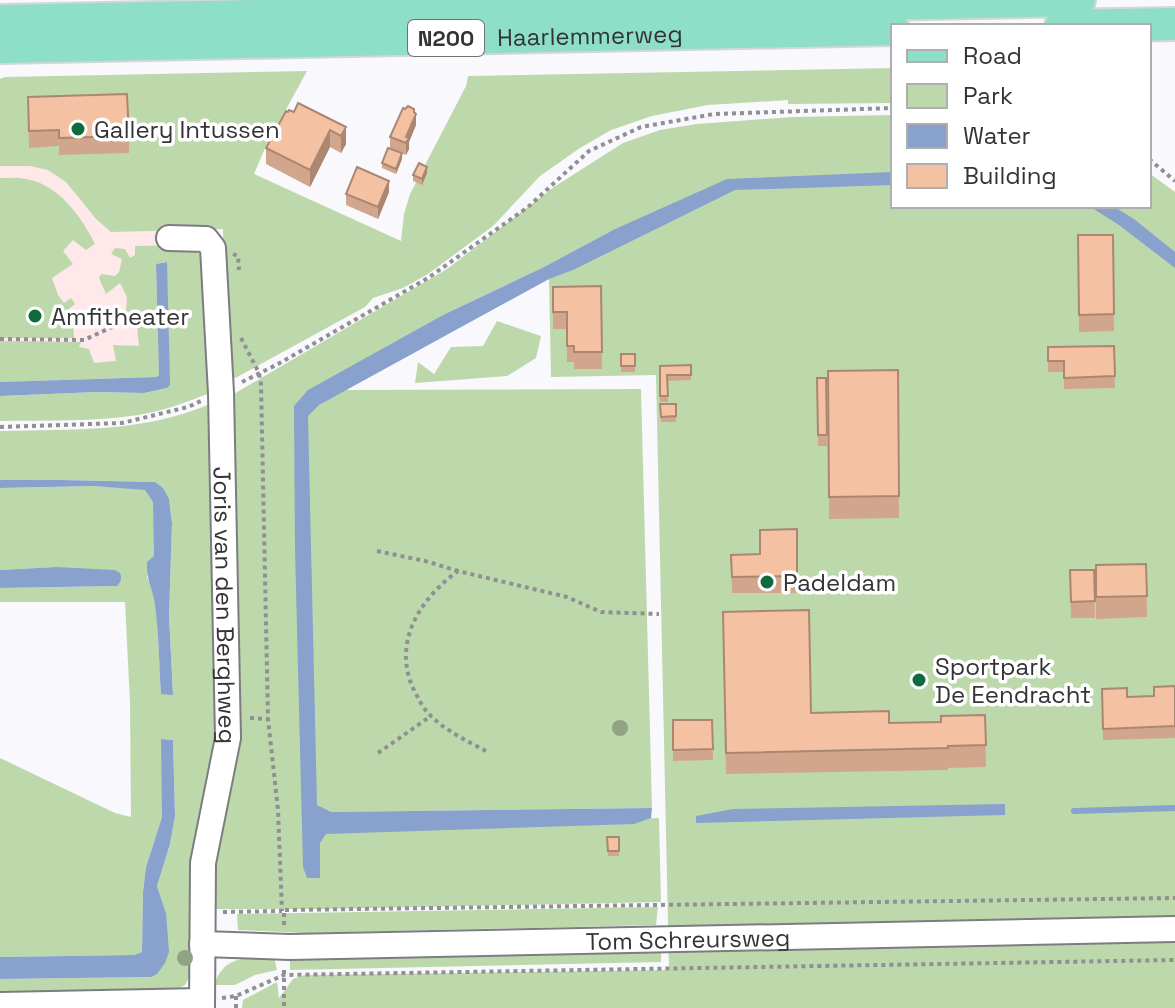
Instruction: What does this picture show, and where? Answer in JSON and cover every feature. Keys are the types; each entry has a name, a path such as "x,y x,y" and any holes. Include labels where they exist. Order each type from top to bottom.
{"main road":[{"name":"Haarlemmerweg","path":"0,21 1079,0"},
{"path":"1151,24 1175,24"},
{"name":"Haarlemmerweg","path":"0,47 891,29"}],"street":[{"path":"169,238 206,239 213,248"},
{"name":"Joris van den Berghweg","path":"202,1005 203,863 228,738 221,393 213,248"},
{"name":"Tom Schreursweg","path":"202,944 284,947 1175,929"},
{"path":"0,1005 202,1005"}],"path":[{"path":"0,427 122,423 188,407 221,393 428,278 528,207 589,151 641,127 714,114 891,108"},
{"path":"1151,161 1175,181"},
{"path":"213,248 238,256 239,283"},
{"path":"0,339 84,340 112,327"},
{"path":"241,337 259,373 261,384 268,719 278,810 284,1008"},
{"path":"377,551 567,597 601,612 659,614"},
{"path":"458,571 440,584 417,613 408,638 405,660 408,676 421,704 431,716 442,726 486,751"},
{"path":"378,753 431,716"},
{"path":"202,912 1175,898"},
{"path":"236,1008 236,996 284,975 1175,960"}],"shaded area":[{"path":"168,145 171,364 0,388 0,150"}],"green space":[{"path":"891,68 891,103 788,104 788,100 708,105 652,116 611,130 540,176 493,226 428,274 403,288 373,298 365,307 228,382 223,229 111,232 96,219 66,182 48,170 30,166 0,166 0,79 5,77 307,71 254,174 401,241 410,194 466,86 468,76"},
{"name":"Sportpark De Eendracht","path":"891,115 891,208 1151,208 1151,174 1175,192 1175,1008 242,1008 243,1000 277,982 279,998 293,979 305,975 669,970 656,375 551,377 549,279 613,230 445,314 333,381 337,390 641,389 652,808 334,812 333,829 659,818 661,902 213,909 212,859 219,828 227,398 447,269 554,187 623,143 660,130 697,124 792,117"},
{"path":"0,178 23,178 48,187 68,203 95,244 86,250 73,240 63,251 73,264 52,278 64,303 71,298 75,304 69,309 74,338 0,338"},
{"path":"185,245 200,250 205,256 210,393 166,409 138,415 87,420 0,421 0,396 144,393 167,388 166,262 156,264 159,375 156,377 0,382 0,341 81,342 79,347 89,349 94,363 116,361 113,345 139,346 137,326 125,324 127,297 120,283 106,294 99,278 101,274 115,276 119,272 122,259 111,254 115,248 125,249 130,258 135,255 135,246"},
{"path":"497,321 541,336 536,358 507,376 415,383 418,362 434,374 451,347 483,346"},
{"path":"210,404 216,737 192,894 190,976 185,985 168,995 0,997 0,979 151,977 166,913 157,886 175,816 173,740 162,739 162,817 146,867 142,952 134,955 0,957 0,758 115,813 131,817 125,602 0,602 0,588 116,586 56,567 0,570 0,488 94,486 145,489 153,502 154,556 147,577 153,589 157,616 161,694 173,694 169,616 172,523 169,499 155,482 0,480 0,431 133,425"},
{"path":"658,907 656,925 306,933 238,930 237,914"},
{"path":"661,948 661,962 290,970 290,956"},
{"path":"274,957 277,970 255,975 235,985 214,985 230,963"}],"water":[{"path":"891,172 891,185 735,190 549,279 319,405 308,416 317,805 331,812 652,808 651,818 634,824 326,834 320,843 320,878 307,878 303,867 294,406 308,390 445,314 613,230 727,179"},
{"path":"1092,208 1116,208 1134,219 1175,252 1175,268"},
{"path":"167,262 170,385 167,388 144,393 0,396 0,382 159,375 156,264"},
{"path":"0,480 155,482 163,488 169,499 172,523 169,616 173,695 161,694 156,616 147,568 147,562 154,556 153,502 145,490 94,486 0,488"},
{"path":"56,567 115,570 120,573 121,580 117,586 0,588 0,570"},
{"path":"161,739 173,740 175,816 157,886 166,913 169,952 165,963 151,977 0,979 0,957 134,955 142,952 146,867 162,817"},
{"path":"1005,804 1005,815 696,823 696,816 733,809"}],"building":[{"path":"127,94 129,136 59,138 59,130 29,131 28,97"},
{"path":"298,103 346,127 341,136 330,130 310,170 266,148 286,111 294,112"},
{"path":"408,106 416,114 406,143 390,137 403,108"},
{"path":"388,148 402,153 396,169 382,163"},
{"path":"419,163 427,167 422,179 413,175"},
{"path":"357,167 389,181 378,207 346,194"},
{"path":"1078,235 1113,235 1114,314 1079,315"},
{"path":"601,286 602,352 574,352 574,346 567,346 567,312 553,312 553,287"},
{"path":"1114,346 1115,376 1064,378 1064,361 1048,361 1048,347"},
{"path":"621,354 635,354 635,366 621,366"},
{"path":"691,365 691,375 667,375 668,396 660,396 660,366"},
{"path":"898,370 899,496 829,497 828,371"},
{"path":"817,378 826,378 827,435 818,435"},
{"path":"660,404 676,404 676,416 661,417"},
{"path":"797,529 797,576 732,577 731,555 760,554 760,530"},
{"path":"1146,564 1147,596 1096,597 1096,565"},
{"path":"1070,570 1094,570 1095,601 1071,602"},
{"path":"809,610 811,713 889,711 889,723 941,722 941,716 985,715 986,745 726,753 723,612"},
{"path":"1175,686 1175,726 1103,729 1102,689 1127,688 1127,697 1154,696 1154,687"},
{"path":"673,720 712,720 713,749 673,750"},
{"path":"607,837 619,837 619,851 608,851"}],"waterway":[{"path":"1074,811 1175,808"}],"place":[{"name":"Gallery Intussen","path":"78,129"},
{"name":"Amfitheater","path":"35,316"},
{"name":"Padeldam","path":"767,582"},
{"name":"Sportpark De Eendracht","path":"919,680"}]}
